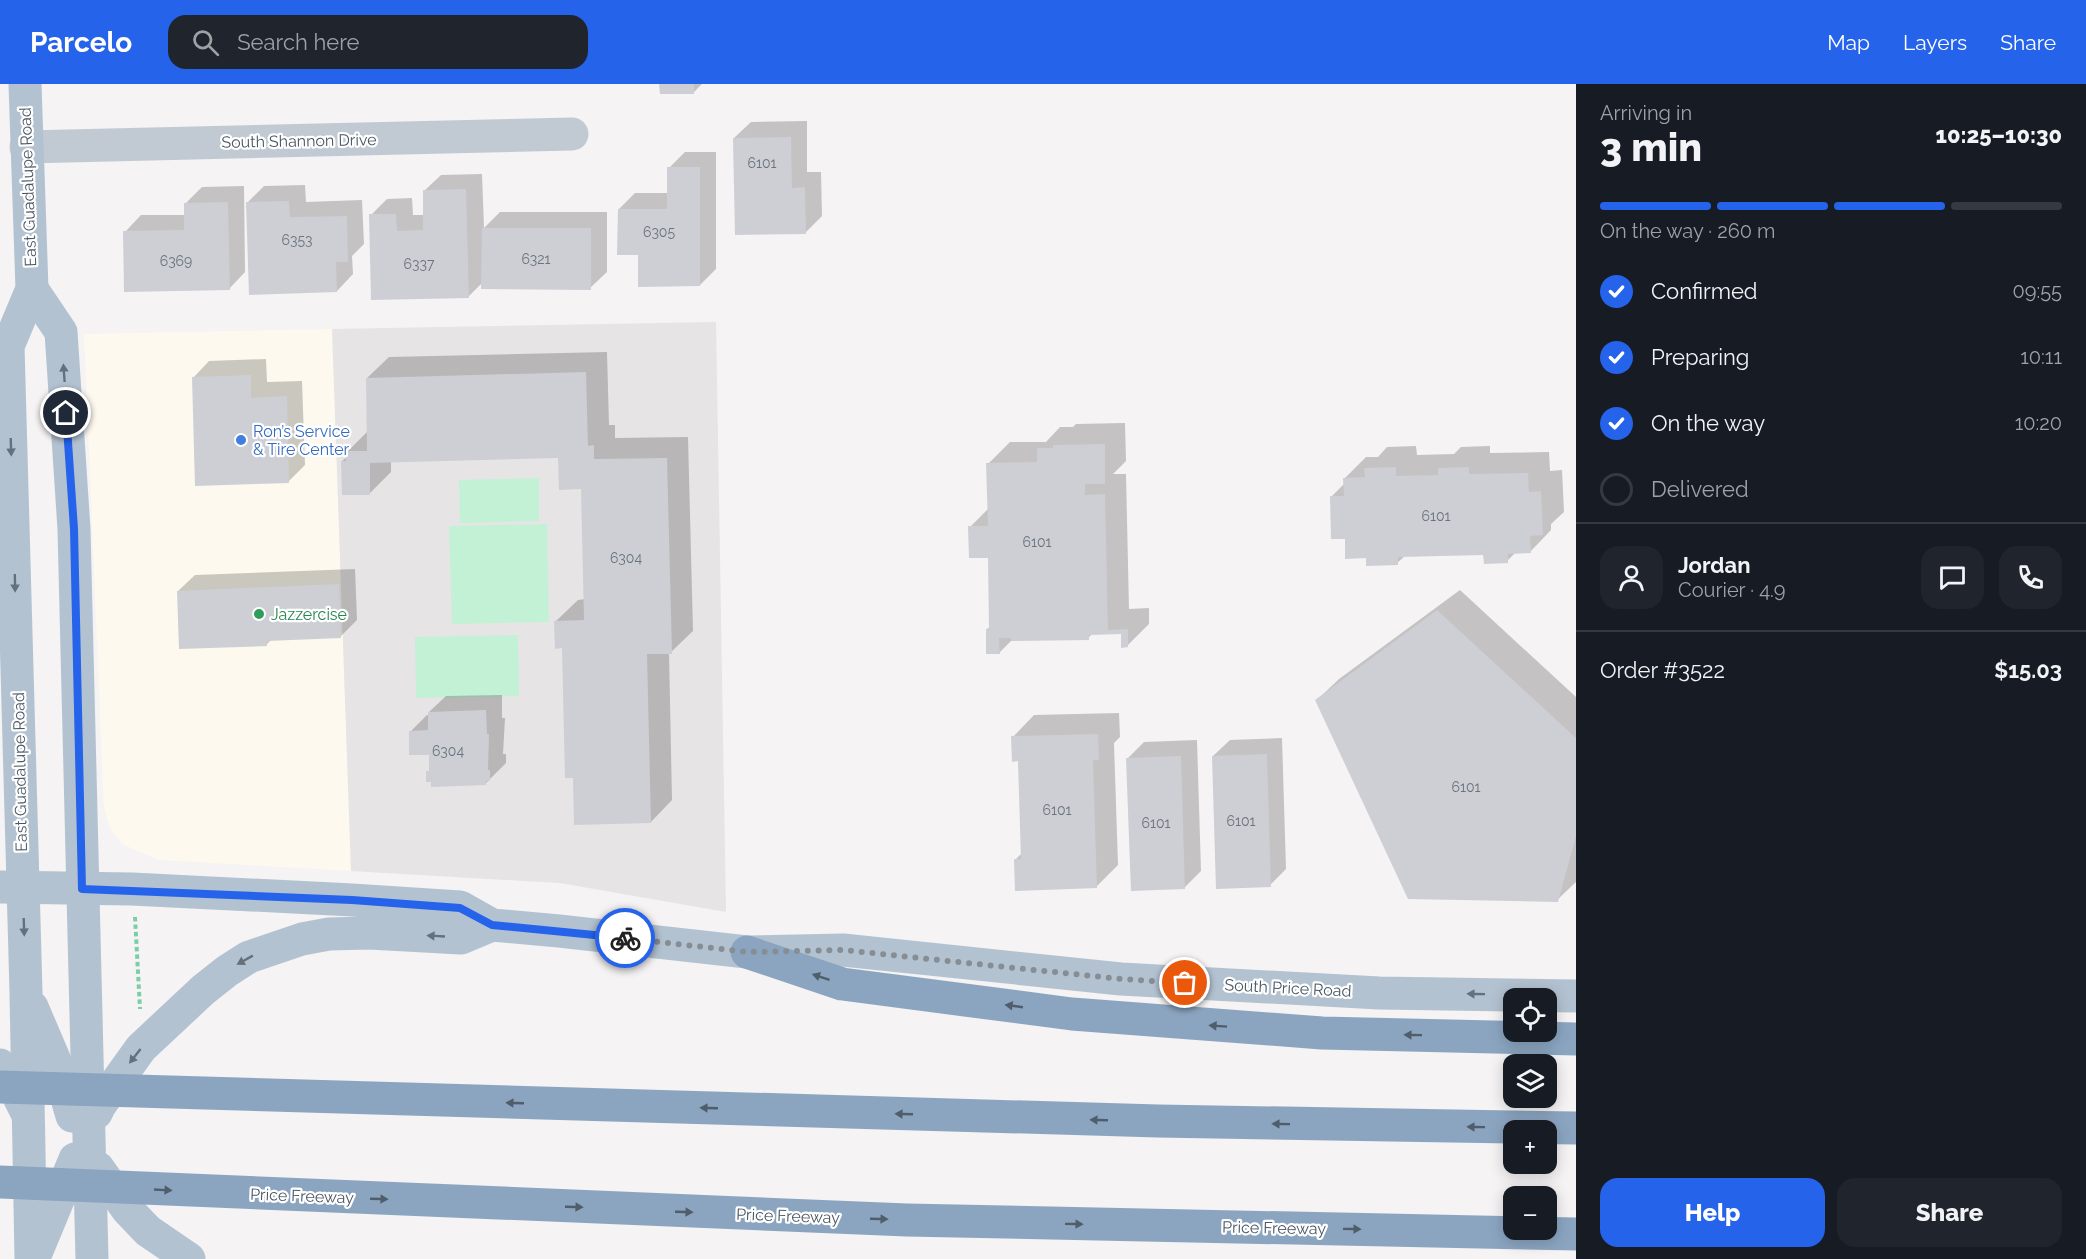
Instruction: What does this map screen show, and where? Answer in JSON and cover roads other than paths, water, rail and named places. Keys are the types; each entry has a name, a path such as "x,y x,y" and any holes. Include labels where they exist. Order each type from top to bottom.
{"highway":[{"path":"747,952 843,984 1072,1014 1322,1033 1576,1039"},
{"path":"0,1087 1180,1122 1576,1128"},
{"name":"Price Freeway","path":"0,1182 907,1220 1576,1234"}],"main road":[{"name":"East Guadalupe Road","path":"25,84 32,289 8,346 11,888 26,992 32,1139 33,1259"},
{"name":"East Guadalupe Road","path":"32,289 61,332 74,529 91,1247"},
{"name":"South Price Road","path":"11,888 329,898 460,908 492,925 747,952 843,950 1133,980 1379,993 1576,996"},
{"path":"33,1259 63,1188 87,1141 100,1105 141,1048 227,970 249,957 302,939 328,934 369,933 461,938 492,925"},
{"path":"0,1201 32,1139 51,1109 86,987"},
{"path":"26,992 58,1068 68,1103 87,1141 127,1209 148,1231 189,1259"},
{"path":"0,1065 12,1083 32,1139 63,1188 91,1247"}],"street":[{"name":"South Shannon Drive","path":"26,147 572,134"}],"place":[{"name":"Ron’s Service & Tire Center","path":"241,440"},
{"name":"Jazzercise","path":"259,614"}]}
